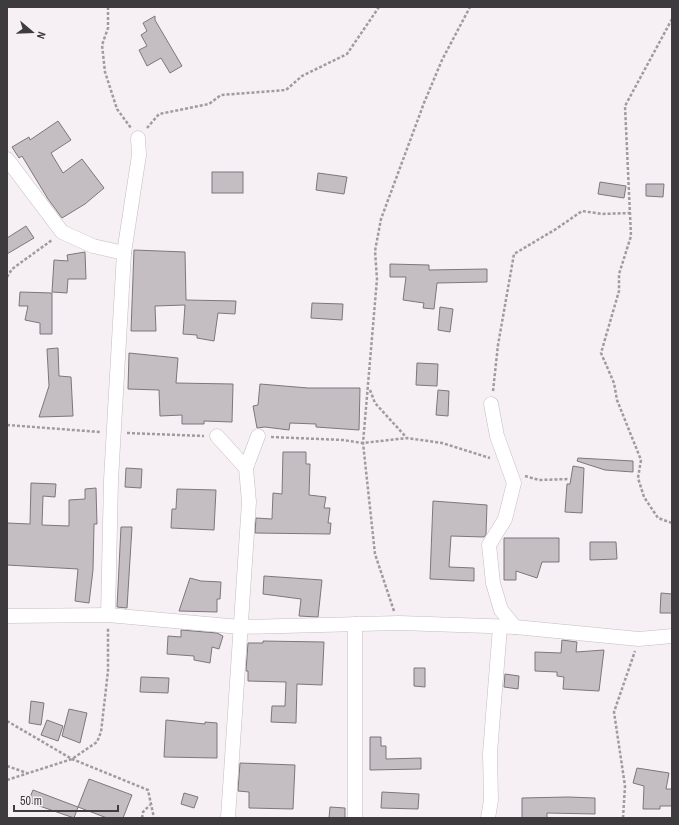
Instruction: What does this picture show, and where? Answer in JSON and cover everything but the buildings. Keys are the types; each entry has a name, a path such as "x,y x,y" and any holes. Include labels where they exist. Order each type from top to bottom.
{"street":[{"path":"108,615 111,480 115,433 124,253 139,154 138,138"},
{"path":"7,159 62,232 93,246 124,253"},
{"path":"491,404 497,436 514,483 505,519 489,545 493,583 501,610 515,626"},
{"path":"216,436 246,468"},
{"path":"228,818 249,502 246,468 258,436"},
{"path":"7,616 108,615 240,627 356,624 515,626 639,639 672,636"},
{"path":"355,818 356,624"},
{"path":"488,818 491,800 490,753 500,627"}],"path":[{"path":"108,7 108,28 102,45 105,72 117,109 138,138 159,114 209,104 221,95 286,90 302,76 347,54 379,7"},
{"path":"399,624 375,554 363,444 369,388 377,279 375,251 380,219 424,102 442,60 470,7"},
{"path":"672,19 625,106 631,236 620,274 619,291 601,353 614,383 617,400 641,460 638,478 644,498 658,518 672,522"},
{"path":"491,404 498,345 514,254 556,229 582,211 602,214 630,213"},
{"path":"7,277 12,269 62,232"},
{"path":"369,388 375,403 407,438"},
{"path":"7,425 115,433 216,436"},
{"path":"258,436 343,440 363,444 407,438 442,443 539,480 569,479"},
{"path":"7,780 72,759 97,742 101,732 108,671 108,615"},
{"path":"623,818 625,786 614,712 639,639"},
{"path":"7,721 72,759 148,790 154,818"},
{"path":"7,766 27,773"},
{"path":"142,818 143,812 150,804"}]}
